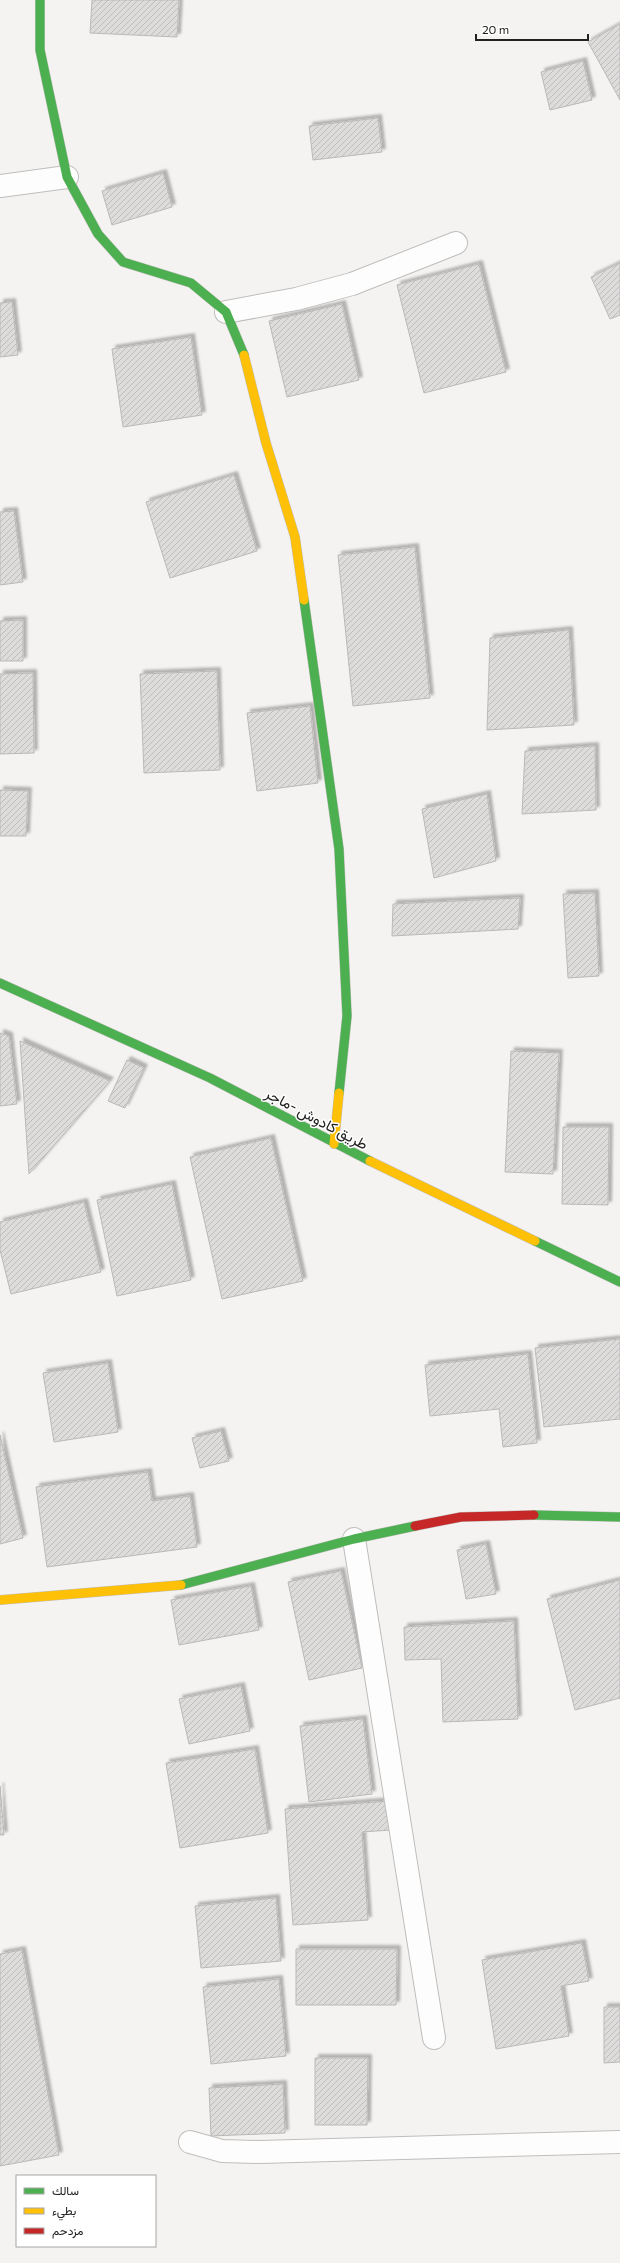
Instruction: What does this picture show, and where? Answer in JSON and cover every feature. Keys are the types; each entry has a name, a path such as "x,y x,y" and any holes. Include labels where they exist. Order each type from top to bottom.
{"main road":[{"path":"40,0 40,50 67,177 98,234 123,262 191,283 226,312 243,352 266,443 295,536 340,849 347,1016 334,1144"},
{"name":"طريق كادوش -ماجر","path":"0,983 210,1078 334,1144 620,1282"},
{"path":"0,1600 184,1585 354,1539 461,1517 550,1514 620,1517"}],"street":[{"path":"0,186 67,177"},
{"path":"226,312 296,299 352,284 456,243"},
{"path":"354,1539 434,2038"},
{"path":"190,2142 222,2151 260,2152 620,2142"}],"building":[{"path":"92,0 179,0 177,37 90,33"},
{"path":"620,24 620,100 588,42"},
{"path":"583,61 592,100 550,110 541,72"},
{"path":"378,118 382,152 313,160 309,126"},
{"path":"163,173 172,207 112,225 102,191"},
{"path":"620,263 620,315 610,319 591,277"},
{"path":"479,264 506,372 424,393 397,285"},
{"path":"12,302 18,355 0,357 0,303"},
{"path":"342,304 359,380 287,397 269,321"},
{"path":"191,337 202,415 123,427 112,349"},
{"path":"234,475 257,551 170,578 146,502"},
{"path":"14,511 23,582 0,585 0,512"},
{"path":"415,547 430,698 353,706 338,555"},
{"path":"23,620 23,661 0,661 0,621"},
{"path":"569,630 574,725 487,730 490,638"},
{"path":"217,671 220,770 144,773 140,674"},
{"path":"33,673 34,753 0,754 0,674"},
{"path":"310,706 318,783 257,791 247,713"},
{"path":"595,746 596,810 522,814 525,751"},
{"path":"0,790 28,791 26,836 0,836"},
{"path":"487,794 496,861 434,878 422,809"},
{"path":"595,893 599,976 568,978 563,894"},
{"path":"520,898 518,929 392,936 393,904"},
{"path":"0,1033 9,1036 17,1104 0,1106"},
{"path":"20,1041 110,1081 29,1174"},
{"path":"511,1051 559,1053 553,1174 505,1172"},
{"path":"127,1060 144,1068 125,1108 108,1101"},
{"path":"563,1127 609,1127 608,1205 562,1204"},
{"path":"271,1138 303,1281 222,1299 190,1157"},
{"path":"172,1184 191,1280 117,1296 97,1200"},
{"path":"84,1202 101,1272 11,1294 0,1250 0,1222"},
{"path":"620,1339 620,1419 544,1427 535,1348"},
{"path":"528,1354 537,1443 503,1447 499,1409 430,1416 425,1365"},
{"path":"108,1363 118,1432 54,1442 43,1373"},
{"path":"221,1431 229,1461 200,1468 192,1438"},
{"path":"0,1435 23,1538 0,1544"},
{"path":"148,1472 152,1501 190,1496 197,1547 47,1567 36,1487"},
{"path":"486,1544 496,1594 466,1599 457,1550"},
{"path":"341,1571 362,1668 309,1680 288,1582"},
{"path":"620,1580 620,1698 575,1710 547,1599"},
{"path":"251,1586 259,1630 179,1645 171,1600"},
{"path":"514,1621 518,1719 443,1722 441,1659 405,1660 404,1627"},
{"path":"241,1686 250,1731 189,1744 179,1699"},
{"path":"363,1719 372,1794 309,1802 300,1726"},
{"path":"255,1749 268,1833 180,1848 166,1763"},
{"path":"0,1786 4,1835 0,1835"},
{"path":"389,1801 391,1830 362,1832 368,1920 293,1925 285,1809"},
{"path":"276,1898 281,1961 201,1968 195,1906"},
{"path":"582,1943 589,1981 561,1986 569,2036 496,2049 482,1960"},
{"path":"296,1949 397,1949 396,2005 296,2005"},
{"path":"22,1950 59,2155 0,2166 0,1954"},
{"path":"279,1979 286,2056 211,2064 203,1987"},
{"path":"604,2007 620,2007 620,2062 604,2063"},
{"path":"315,2058 368,2058 367,2125 315,2125"},
{"path":"283,2084 285,2133 211,2136 209,2088"}],"traffic: fast":[{"path":"40,0 40,50 67,177 98,234 123,262 191,283 226,312 244,355"},
{"path":"304,600 339,849 347,1016 339,1093"},
{"path":"0,983 210,1078 370,1161"},
{"path":"535,1241 620,1282"},
{"path":"534,1515 620,1517"},
{"path":"181,1585 354,1539 415,1526"}],"traffic: slow":[{"path":"244,355 266,443 295,537 304,600"},
{"path":"334,1144 339,1093"},
{"path":"370,1161 535,1241"},
{"path":"0,1600 181,1585"}],"traffic: jam":[{"path":"415,1526 461,1517 534,1515"}]}
